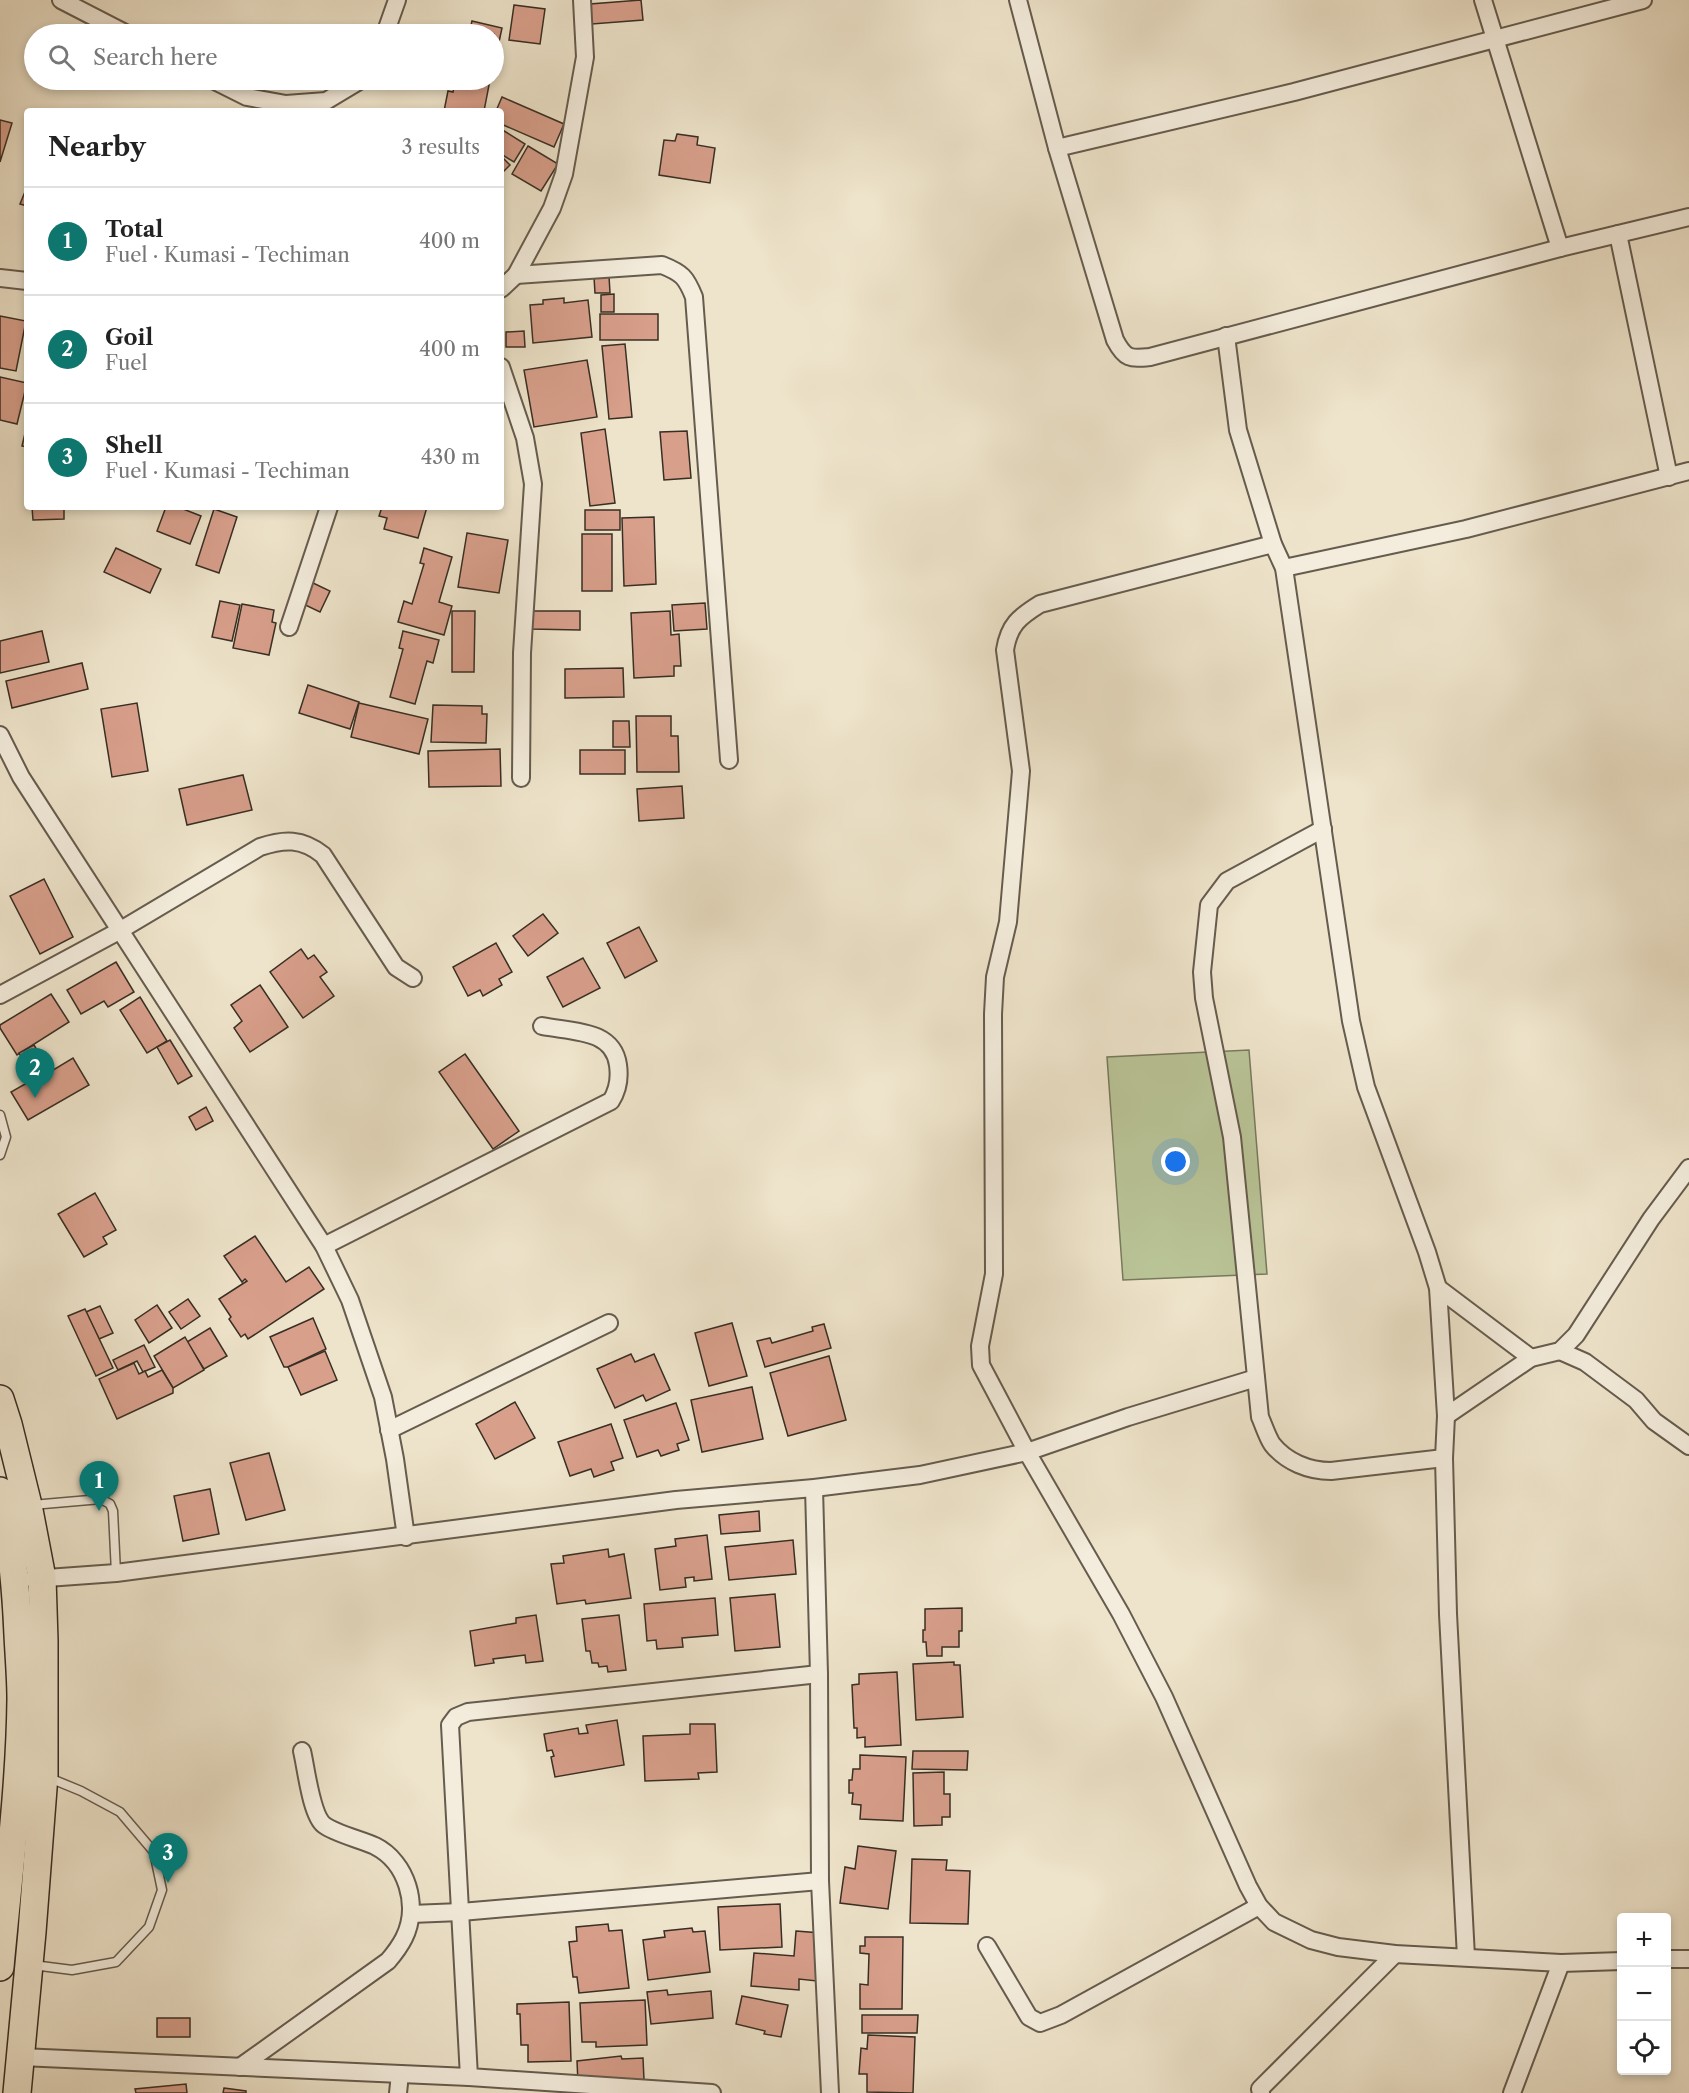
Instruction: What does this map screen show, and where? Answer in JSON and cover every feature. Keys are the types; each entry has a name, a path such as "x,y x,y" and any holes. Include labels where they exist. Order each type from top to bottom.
{"highway":[{"path":"0,1399 28,1505 42,1578 44,1776 30,1965 17,2093"},
{"path":"0,1491 8,1524 14,1580 21,1698 0,1967"}],"street":[{"path":"61,0 108,24"},
{"path":"389,24 397,0"},
{"path":"504,286 516,275 552,208 564,174 585,57 582,0"},
{"path":"1018,0 1057,148 1115,340 1121,352 1128,357 1150,357 1560,248 1689,217"},
{"path":"1483,0 1560,248"},
{"path":"1057,148 1294,92 1643,0"},
{"path":"233,90 247,97 285,104 326,101 344,90"},
{"path":"1618,234 1669,477"},
{"path":"516,275 662,265 678,272 687,281 694,297 729,760"},
{"path":"0,278 24,281"},
{"path":"1226,336 1238,430 1273,544 1284,568 1351,1021 1366,1086 1438,1288 1446,1416 1444,1458 1448,1614 1466,1957"},
{"path":"504,376 525,438 533,484 522,653 521,778"},
{"path":"1284,568 1466,529 1689,471"},
{"path":"289,627 328,510"},
{"path":"1273,544 1040,604 1026,613 1007,636 1005,650 1022,771 1008,922 995,977 993,1005 994,1274 980,1346 981,1365 1027,1452 1121,1614 1164,1697 1248,1886 1259,1906 1274,1922 1311,1940 1338,1947 1395,1954 1561,1963 1617,1961"},
{"path":"0,735 21,777 324,1246 350,1300 383,1397 406,1537"},
{"path":"1323,829 1227,881 1209,905 1202,972 1204,998 1232,1137 1260,1417 1272,1443 1285,1457 1315,1471 1444,1458"},
{"path":"0,995 119,931 260,847 280,841 311,845 323,855 396,967 413,978"},
{"path":"324,1246 611,1101 618,1090 619,1068 615,1050 603,1039 584,1033 542,1026"},
{"path":"1446,1416 1531,1358 1560,1350 1576,1335 1651,1220 1689,1168"},
{"path":"1438,1288 1531,1358"},
{"path":"389,1430 609,1323"},
{"path":"1560,1350 1585,1362 1636,1400 1654,1421 1689,1446"},
{"path":"14,1580 116,1573 676,1500 814,1488 920,1475 1027,1452 1128,1417 1256,1378"},
{"path":"814,1488 819,1674 820,1881 830,2093"},
{"path":"470,2077 450,1725 456,1717 468,1712 819,1674"},
{"path":"240,2067 388,1961 405,1937 411,1914 409,1890 402,1869 378,1847 324,1825 316,1815 302,1751"},
{"path":"411,1914 461,1912 820,1881"},
{"path":"987,1946 1029,2017 1040,2024 1259,1906"},
{"path":"1259,2092 1395,1954"},
{"path":"1671,1959 1689,1959"},
{"path":"1512,2093 1561,1963"},
{"path":"21,2057 400,2073 712,2093"},
{"path":"398,2093 400,2073"}],"lane":[{"path":"0,1115 6,1137 0,1155"},
{"path":"28,1505 101,1499 110,1504 113,1511 116,1573"},
{"path":"30,1965 72,1970 116,1962 149,1927 162,1890 154,1852 120,1812 81,1791 44,1776"}],"green space":[{"path":"1249,1050 1267,1274 1123,1280 1107,1057"}],"building":[{"path":"641,0 643,20 592,24 590,4"},
{"path":"514,5 545,9 540,44 509,40"},
{"path":"453,90 488,90 485,108 445,108 448,91 453,92"},
{"path":"502,97 564,124 554,147 504,125 504,108 497,108"},
{"path":"0,120 12,123 0,162"},
{"path":"504,131 525,144 514,162 504,156"},
{"path":"677,134 698,137 697,145 715,148 710,183 659,175 664,140 675,141"},
{"path":"528,146 558,164 541,191 512,174"},
{"path":"504,159 510,165 504,171"},
{"path":"609,276 610,293 595,293 594,277"},
{"path":"614,294 614,312 601,312 601,295"},
{"path":"564,298 564,303 588,300 592,337 533,343 530,305 543,304 543,300"},
{"path":"600,314 658,314 658,340 600,340"},
{"path":"0,316 24,321 16,371 0,368"},
{"path":"524,331 525,347 506,347 506,332"},
{"path":"625,344 632,417 609,419 602,346"},
{"path":"587,360 597,417 534,427 524,370"},
{"path":"0,377 24,382 24,395 17,424 0,420"},
{"path":"605,429 615,503 590,506 581,433"},
{"path":"687,431 691,478 664,480 660,432"},
{"path":"32,510 64,510 64,519 33,520"},
{"path":"165,510 186,510 201,516 190,544 157,531"},
{"path":"214,510 237,517 219,573 196,565"},
{"path":"381,510 426,510 418,538 384,529 387,518 379,516"},
{"path":"585,510 620,510 620,530 585,530"},
{"path":"654,517 656,584 624,586 622,518"},
{"path":"467,533 508,540 499,593 458,587"},
{"path":"582,534 612,534 612,591 582,591"},
{"path":"116,548 161,569 150,593 104,572"},
{"path":"424,548 452,557 439,602 452,606 444,635 398,622 404,601 412,604 424,564 420,563"},
{"path":"311,582 330,591 320,612 301,603"},
{"path":"220,601 240,605 232,641 212,637"},
{"path":"705,603 707,629 674,631 672,605"},
{"path":"242,604 274,610 272,622 276,623 269,655 233,648"},
{"path":"452,611 475,611 474,672 452,672"},
{"path":"530,611 580,611 580,630 530,629"},
{"path":"670,611 671,635 679,634 681,666 674,666 674,676 634,678 631,613"},
{"path":"42,631 49,662 0,673 0,641"},
{"path":"403,631 439,640 433,663 427,661 415,704 390,697 403,649 399,648"},
{"path":"82,663 88,689 12,708 6,681"},
{"path":"623,668 624,697 565,698 565,669"},
{"path":"308,685 359,702 350,729 299,713"},
{"path":"137,703 148,771 112,777 101,709"},
{"path":"359,703 428,719 419,754 351,737"},
{"path":"433,705 482,706 482,714 487,714 486,743 431,742"},
{"path":"636,716 671,716 671,736 678,736 679,772 637,772"},
{"path":"613,721 629,721 630,747 613,747"},
{"path":"500,749 501,786 429,787 428,751"},
{"path":"580,750 625,750 625,774 580,774"},
{"path":"243,775 252,810 187,825 179,789"},
{"path":"682,786 684,818 639,821 637,789"},
{"path":"44,879 73,937 40,954 10,896"},
{"path":"543,914 558,933 528,956 513,936"},
{"path":"639,927 657,961 625,978 607,943"},
{"path":"496,943 512,972 499,979 502,985 483,996 480,990 468,996 453,967"},
{"path":"301,949 308,959 314,955 327,972 320,977 334,996 303,1018 270,972"},
{"path":"583,958 600,988 563,1007 547,977"},
{"path":"116,962 134,992 108,1007 104,1001 81,1014 67,990"},
{"path":"260,985 288,1027 250,1052 234,1028 242,1021 231,1005"},
{"path":"51,994 69,1022 17,1055 0,1025"},
{"path":"140,997 167,1041 147,1053 120,1010"},
{"path":"170,1040 192,1076 178,1084 157,1047"},
{"path":"34,1045 50,1072 73,1058 89,1085 28,1120 11,1092 34,1079 19,1053"},
{"path":"465,1054 519,1131 493,1149 439,1072"},
{"path":"206,1107 213,1121 196,1130 189,1117"},
{"path":"95,1193 116,1230 103,1237 107,1244 84,1257 58,1214"},
{"path":"255,1236 286,1282 309,1267 324,1289 248,1339 245,1334 241,1337 219,1299 247,1281 245,1279 242,1282 224,1256"},
{"path":"188,1299 200,1316 181,1329 169,1312"},
{"path":"157,1305 172,1328 149,1343 135,1320"},
{"path":"100,1306 113,1333 99,1339 86,1312"},
{"path":"85,1309 113,1368 96,1376 68,1316"},
{"path":"313,1318 326,1349 284,1367 270,1337"},
{"path":"732,1323 747,1376 709,1386 695,1333"},
{"path":"824,1324 831,1348 765,1367 757,1341 770,1338 772,1343 813,1331 812,1327"},
{"path":"210,1328 227,1356 204,1369 187,1342"},
{"path":"185,1337 204,1370 173,1388 154,1356"},
{"path":"144,1345 155,1367 143,1372 137,1361 118,1370 113,1360"},
{"path":"325,1351 337,1380 301,1395 288,1367"},
{"path":"631,1354 635,1362 654,1354 670,1390 646,1401 643,1395 615,1408 597,1369"},
{"path":"829,1356 846,1420 788,1436 770,1373"},
{"path":"134,1363 139,1374 145,1371 148,1377 162,1370 173,1388 173,1393 117,1419 99,1379"},
{"path":"752,1387 763,1439 702,1452 691,1400"},
{"path":"515,1402 535,1438 495,1459 476,1424"},
{"path":"676,1403 689,1440 677,1444 679,1450 661,1456 658,1450 637,1457 624,1420"},
{"path":"611,1424 623,1458 611,1462 614,1470 594,1477 591,1469 570,1476 558,1442"},
{"path":"269,1453 285,1510 246,1520 230,1463"},
{"path":"210,1489 219,1534 183,1541 174,1496"},
{"path":"759,1511 760,1531 721,1534 719,1515"},
{"path":"707,1535 712,1579 694,1581 694,1577 685,1578 686,1587 660,1590 655,1549 676,1546 675,1539"},
{"path":"793,1540 796,1574 729,1580 725,1547"},
{"path":"608,1549 609,1557 624,1554 631,1598 586,1604 585,1600 557,1604 551,1564 564,1563 563,1556"},
{"path":"775,1594 780,1647 735,1651 730,1598"},
{"path":"715,1598 718,1635 682,1638 683,1647 657,1649 656,1640 647,1641 644,1604"},
{"path":"962,1608 959,1647 942,1647 942,1656 927,1656 926,1642 923,1642 925,1609"},
{"path":"536,1615 543,1661 526,1663 525,1655 493,1659 494,1663 475,1666 470,1631 516,1623 516,1618"},
{"path":"619,1615 626,1670 608,1672 607,1666 599,1667 598,1663 592,1663 590,1651 586,1651 582,1619"},
{"path":"954,1662 954,1665 960,1665 963,1717 916,1720 913,1664"},
{"path":"897,1672 901,1745 865,1747 865,1737 857,1738 857,1728 854,1728 852,1685 859,1684 859,1674"},
{"path":"617,1720 624,1765 555,1777 551,1757 554,1756 552,1750 547,1751 544,1734 578,1728 579,1734 588,1733 586,1725"},
{"path":"690,1724 715,1724 717,1772 698,1773 699,1779 645,1781 643,1736 690,1734"},
{"path":"913,1751 968,1751 967,1770 912,1769"},
{"path":"860,1755 906,1757 903,1821 860,1819 861,1805 852,1804 853,1793 849,1793 849,1780 852,1780 853,1769 860,1769"},
{"path":"944,1772 944,1794 950,1794 950,1817 942,1817 942,1825 914,1826 913,1773"},
{"path":"858,1846 896,1851 888,1909 840,1903 845,1867 855,1869"},
{"path":"912,1859 947,1860 946,1870 970,1871 968,1924 910,1923"},
{"path":"780,1904 782,1947 720,1950 718,1907"},
{"path":"608,1924 609,1931 622,1930 629,1988 579,1993 577,1977 573,1977 569,1942 577,1941 576,1927"},
{"path":"692,1928 693,1932 705,1931 710,1972 648,1980 643,1940 665,1937 664,1931"},
{"path":"796,1931 821,1933 817,1981 799,1979 799,1990 751,1986 754,1953 794,1956"},
{"path":"865,1937 903,1937 902,2009 860,2009 860,1984 868,1985 869,1954 860,1953 860,1946 865,1946"},
{"path":"667,1990 668,1995 711,1991 713,2018 651,2024 647,1992"},
{"path":"742,1996 788,2005 781,2037 764,2034 765,2031 736,2024"},
{"path":"645,2000 647,2045 596,2047 596,2042 582,2042 580,2003"},
{"path":"569,2002 571,2061 528,2062 528,2045 521,2045 520,2014 517,2014 517,2004"},
{"path":"862,2015 918,2015 917,2033 862,2033"},
{"path":"157,2018 190,2018 190,2037 157,2037"},
{"path":"868,2035 915,2037 913,2093 867,2092 867,2074 859,2074 861,2048 867,2049"},
{"path":"621,2056 622,2059 643,2058 644,2080 578,2083 577,2061"},
{"path":"186,2084 187,2093 136,2093 135,2089"},
{"path":"224,2088 246,2091 246,2093 223,2093"}],"place":[{"name":"Goil","path":"35,1098"},
{"name":"Total","path":"99,1511"},
{"name":"Shell","path":"168,1883"}]}
